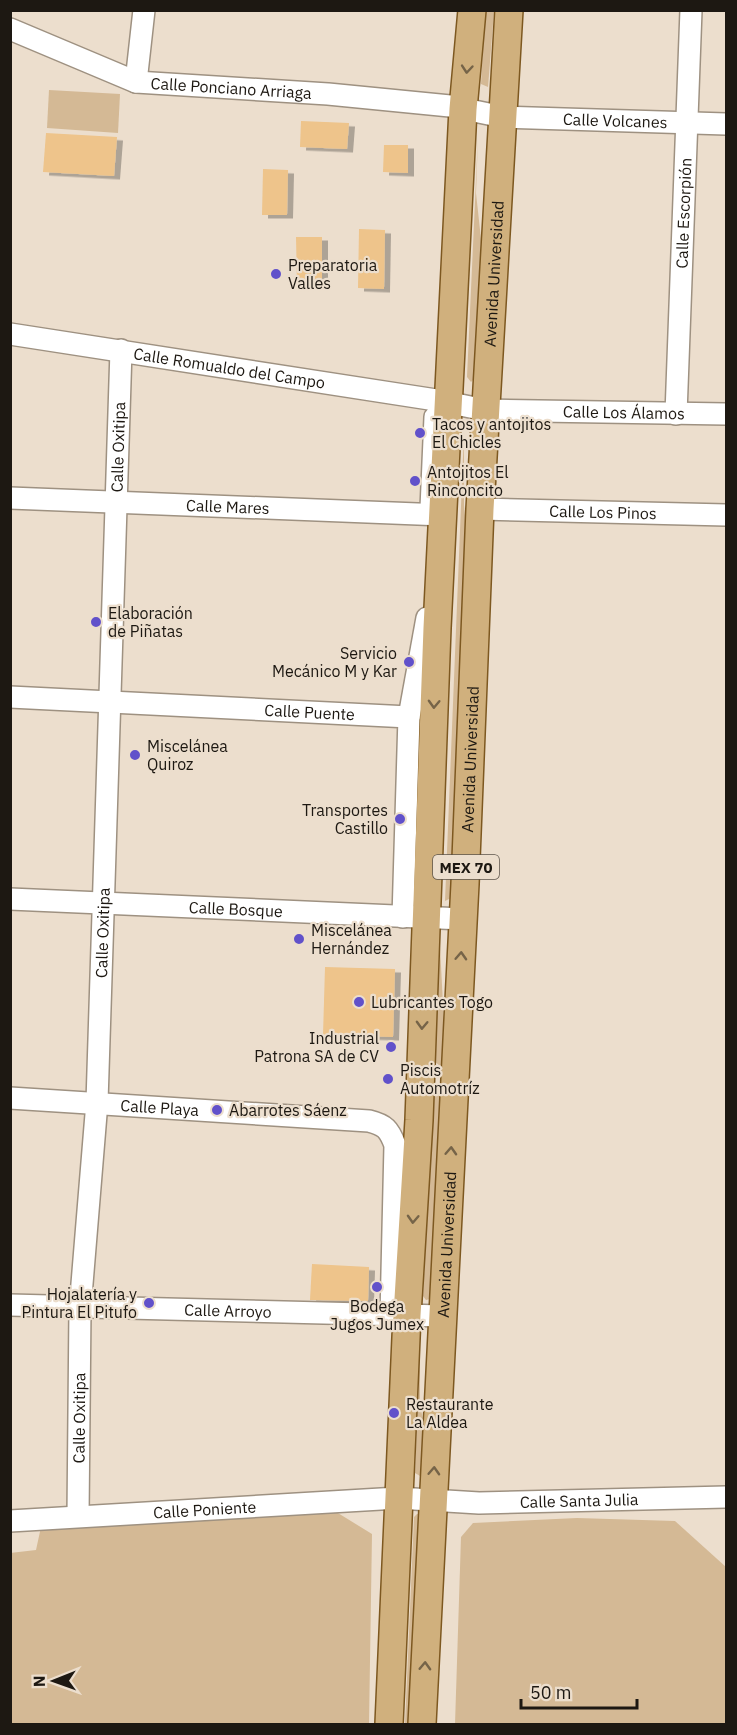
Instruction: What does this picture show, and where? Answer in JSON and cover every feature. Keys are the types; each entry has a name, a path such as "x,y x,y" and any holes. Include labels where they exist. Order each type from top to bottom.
{"main road":[{"name":"MEX 70","path":"389,1725 398,1498 399,1315 419,1120 414,918 457,108 472,10"},
{"name":"Avenida Universidad","path":"423,1725 432,1501 463,920 480,509 509,10"}],"street":[{"path":"136,82 144,10"},
{"name":"Calle Escorpión","path":"676,414 691,10"},
{"name":"Calle Ponciano Arriaga","path":"10,29 136,82 328,94 457,108 504,117"},
{"name":"Calle Volcanes","path":"504,117 726,124"},
{"name":"Calle Romualdo del Campo","path":"10,334 442,400 485,410"},
{"name":"Calle Oxitipa","path":"78,1516 80,1308 97,1102 121,350"},
{"name":"Calle Los Álamos","path":"485,410 726,414"},
{"name":"Calle Mares","path":"10,498 437,515"},
{"name":"Calle Los Pinos","path":"480,509 726,515"},
{"path":"414,918 409,717 427,628 437,515"},
{"name":"Calle Puente","path":"10,697 409,717"},
{"name":"Calle Bosque","path":"10,899 463,920"},
{"name":"Calle Playa","path":"10,1098 369,1121 381,1124 388,1128 395,1145 399,1315"},
{"name":"Calle Arroyo","path":"10,1305 443,1316"},
{"name":"Calle Santa Julia","path":"398,1498 478,1503 726,1497"},
{"name":"Calle Poniente","path":"10,1521 398,1498"}],"shaded area":[{"path":"485,11 494,11 488,87 481,84"},
{"path":"49,90 120,94 118,133 47,128"},
{"path":"478,136 476,193 481,239 475,378 471,382 467,377"},
{"path":"464,432 464,505 468,547 451,898 445,901"},
{"path":"440,947 445,1042 443,1064 440,1066 434,1061"},
{"path":"437,1093 441,1097 430,1299 426,1300 423,1296 433,1095"},
{"path":"420,1348 420,1399 425,1439 422,1475 420,1476 415,1473"},
{"path":"333,1510 372,1534 369,1724 11,1724 10,1553 36,1550 41,1527"},
{"path":"420,1514 412,1724 405,1724 414,1517"},
{"path":"577,1518 675,1521 726,1567 726,1724 455,1724 461,1537 473,1523"}],"building":[{"path":"301,121 349,123 347,149 300,147"},
{"path":"46,133 117,137 114,176 43,172"},
{"path":"384,145 408,145 408,173 383,172"},
{"path":"263,169 288,170 287,215 262,215"},
{"path":"359,229 385,230 384,289 358,288"},
{"path":"296,237 322,237 322,285 297,285"},
{"name":"Lubricantes Togo","path":"325,967 395,969 393,1037 323,1035"},
{"path":"312,1264 369,1267 368,1301 310,1300"}],"place":[{"name":"Preparatoria Valles","path":"276,274"},
{"name":"Tacos y antojitos El Chicles","path":"420,433"},
{"name":"Antojitos El Rinconcito","path":"415,481"},
{"name":"Elaboración de Piñatas","path":"96,622"},
{"name":"Servicio Mecánico M y Kar","path":"409,662"},
{"name":"Miscelánea Quiroz","path":"135,755"},
{"name":"Transportes Castillo","path":"400,819"},
{"name":"Miscelánea Hernández","path":"299,939"},
{"name":"Lubricantes Togo","path":"359,1002"},
{"name":"Industrial Patrona SA de CV","path":"391,1047"},
{"name":"Piscis Automotríz","path":"388,1079"},
{"name":"Abarrotes Sáenz","path":"217,1110"},
{"name":"Bodega Jugos Jumex","path":"377,1287"},
{"name":"Hojalatería y Pintura El Pitufo","path":"149,1303"},
{"name":"Restaurante La Aldea","path":"394,1413"}]}
